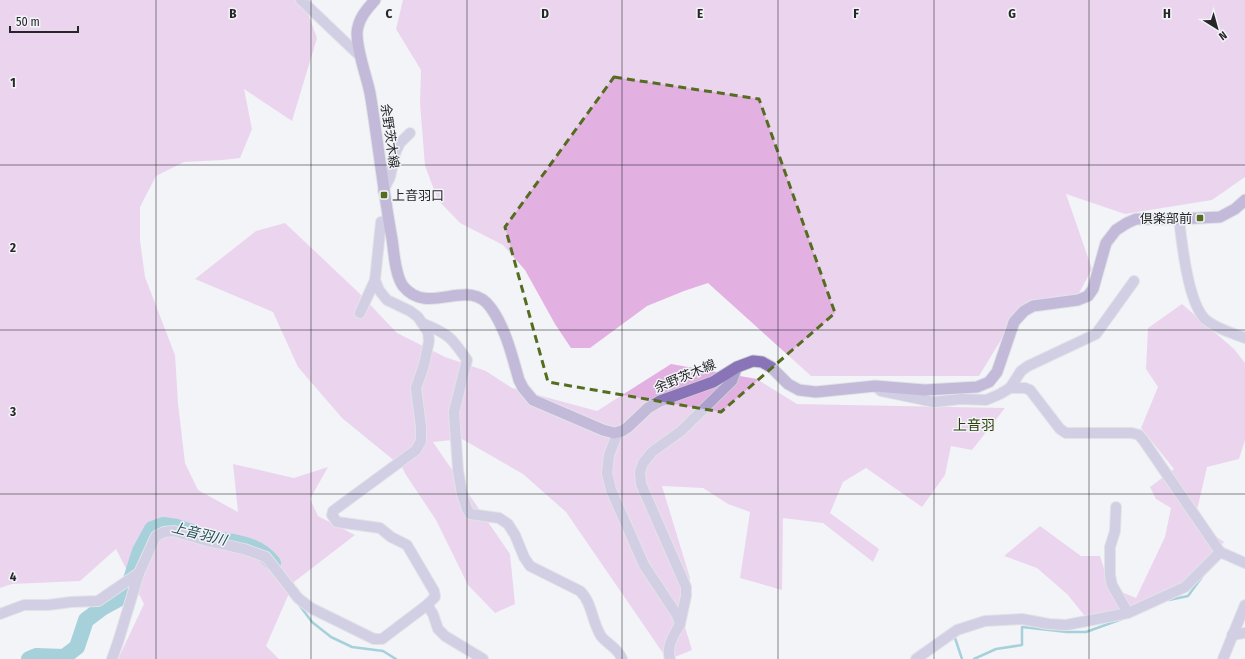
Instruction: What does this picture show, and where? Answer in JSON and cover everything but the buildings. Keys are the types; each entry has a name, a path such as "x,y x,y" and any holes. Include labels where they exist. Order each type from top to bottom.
{"main road":[{"name":"余野茨木線","path":"375,0 359,20 357,34 370,92 388,220 398,272 403,285 414,295 425,299 436,300 462,294 478,296 490,306 503,330 519,380 523,388 533,400 603,430 614,433 628,427 648,408 660,401 713,382 737,367 753,361 762,362 771,367 788,384 799,390 816,392 875,386 934,390 977,387 989,382 997,372 1014,322 1024,311 1033,306 1078,300 1088,296 1093,289 1106,243 1116,230 1136,219 1220,217 1235,209 1245,200"}],"street":[{"path":"301,0 361,57"},
{"path":"383,192 390,177 396,151 400,143 410,133"},
{"path":"1179,219 1190,286 1197,308 1205,320 1218,328 1245,338"},
{"path":"112,659 139,573 156,536 164,532 174,531 204,540 244,549 266,557 298,598 311,608 374,639 382,639 427,606 435,597 434,591 406,545 391,537 380,528 337,522 332,515 333,511 416,450 421,441 421,427 416,388 424,364 429,341 428,332 418,317 410,311 387,300 379,290 376,280 381,222 388,220"},
{"path":"360,312 376,280"},
{"path":"875,386 880,392 934,402 961,399 986,400 1010,388 1021,371 1028,366 1096,334 1134,281"},
{"path":"424,324 440,331 453,340 467,360 454,412 458,470 462,494 467,509 470,514 499,518 508,524 530,566 580,591 585,596 595,624 602,637 620,654 622,659"},
{"path":"670,659 670,644 680,624 686,596 686,587 641,484 640,472 643,463 652,452 682,431 732,381 737,367"},
{"path":"1010,388 1025,388 1030,390 1060,429 1066,432 1132,433 1139,435 1220,552 1245,563"},
{"path":"618,432 609,454 607,473 611,490 644,565 678,616 680,624"},
{"path":"1116,507 1115,531 1110,547 1110,575 1112,585 1128,613"},
{"path":"916,659 957,630 986,622 1022,619 1049,624 1066,625 1128,613 1185,587 1220,552"},
{"path":"0,614 24,605 48,605 98,601 139,573"},
{"path":"1223,659 1245,605"},
{"path":"427,606 433,614 438,629 445,636 483,659"},
{"path":"1232,635 1245,633"}],"highlighted area":[{"path":"614,77 759,99 835,313 721,412 548,382 505,227"}],"shaded area":[{"path":"0,0 303,0 317,38 292,121 244,89 252,129 240,158 184,162 156,176 140,207 140,240 145,277 175,355 178,403 185,463 198,490 238,512 233,464 294,478 328,467 310,499 318,516 355,535 294,582 266,646 279,659 118,659 144,604 116,549 80,581 12,584 0,588"},
{"path":"403,0 1245,0 1245,177 1212,200 1125,214 1066,194 1092,269 1078,295 1021,307 979,376 811,376 708,283 647,306 590,348 571,348 555,324 525,270 503,245 460,223 438,200 425,166 420,103 421,70 396,29"},
{"path":"285,223 358,292 397,333 445,357 486,371 512,388 597,411 671,364 757,379 797,404 1005,408 972,450 951,446 945,475 922,507 866,468 843,482 830,513 879,549 873,562 823,523 783,518 782,590 740,578 750,512 728,504 703,488 662,486 690,578 684,624 692,650 667,659 566,512 523,474 462,439 433,442 510,554 515,604 495,613 468,585 436,520 402,467 342,418 298,367 273,312 195,279 256,231"},
{"path":"1182,304 1234,349 1245,363 1245,440 1239,459 1207,467 1198,506 1191,519 1224,542 1186,582 1131,607 1088,620 1068,595 1037,568 1004,556 1040,526 1081,556 1100,556 1110,587 1136,598 1165,537 1171,508 1156,499 1150,487 1174,469 1141,428 1158,387 1146,369 1148,328"}],"waterway":[{"name":"上音羽川","path":"29,659 36,656 64,657 77,647 86,620 102,608 126,595 140,551 152,529 163,525 177,527 192,532"},
{"name":"上音羽川","path":"216,539 247,545 261,552 273,563"},
{"path":"1169,600 1188,596 1202,577"},
{"path":"297,602 312,622 331,637 352,647 383,651 396,659"},
{"path":"974,659 996,649 1022,645 1022,627 1067,632 1086,632 1122,619"},
{"path":"952,639 955,638 962,659"}],"place":[{"name":"上音羽口","path":"384,195"},
{"name":"倶楽部前","path":"1200,218"}],"district":[{"name":"上音羽","path":"974,425"}]}
